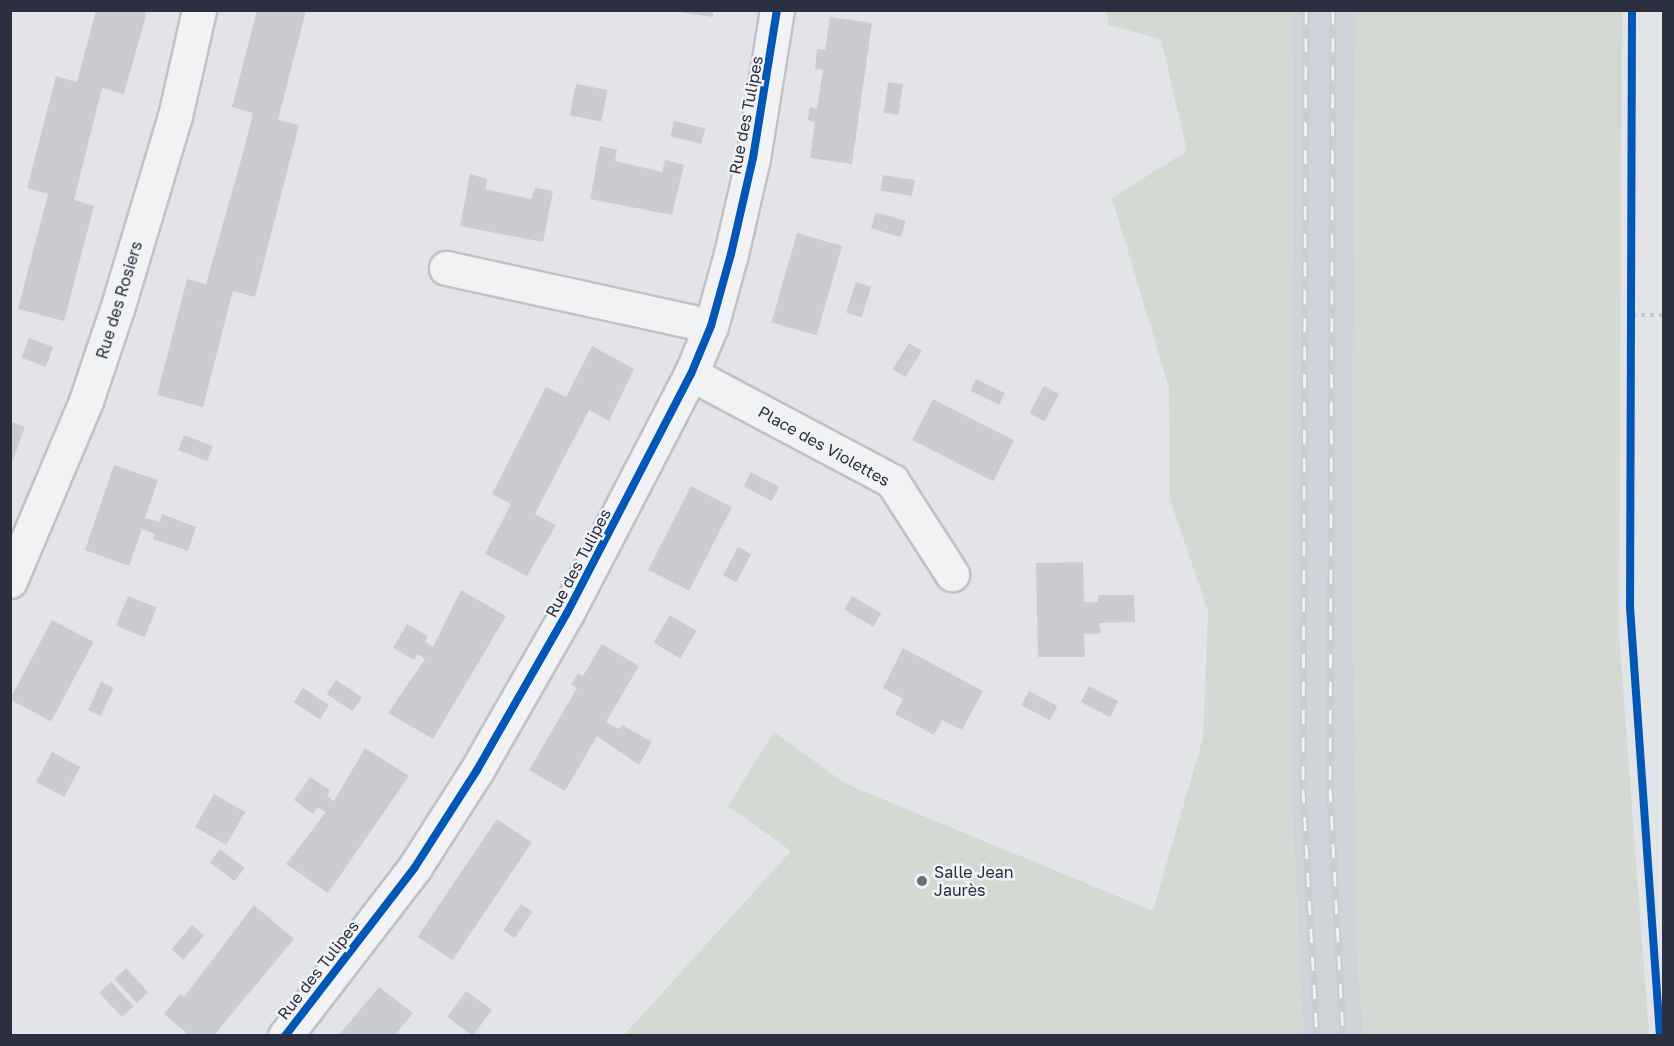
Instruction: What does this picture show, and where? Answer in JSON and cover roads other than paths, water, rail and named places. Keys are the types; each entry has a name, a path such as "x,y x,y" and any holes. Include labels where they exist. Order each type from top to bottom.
{"street":[{"name":"Rue des Rosiers","path":"10,581 86,401 117,309 175,116 199,10"},
{"name":"Rue des Tulipes","path":"285,1035 415,867 477,771 578,593 692,374 711,326 753,158 777,10"},
{"path":"446,268 711,326"},
{"name":"Place des Violettes","path":"692,374 892,481 952,574"}],"railway":[{"path":"1306,10 1303,789 1317,1036"},
{"path":"1333,10 1330,788 1343,1036"}],"place":[{"name":"Salle Jean Jaurès","path":"922,881"}]}
